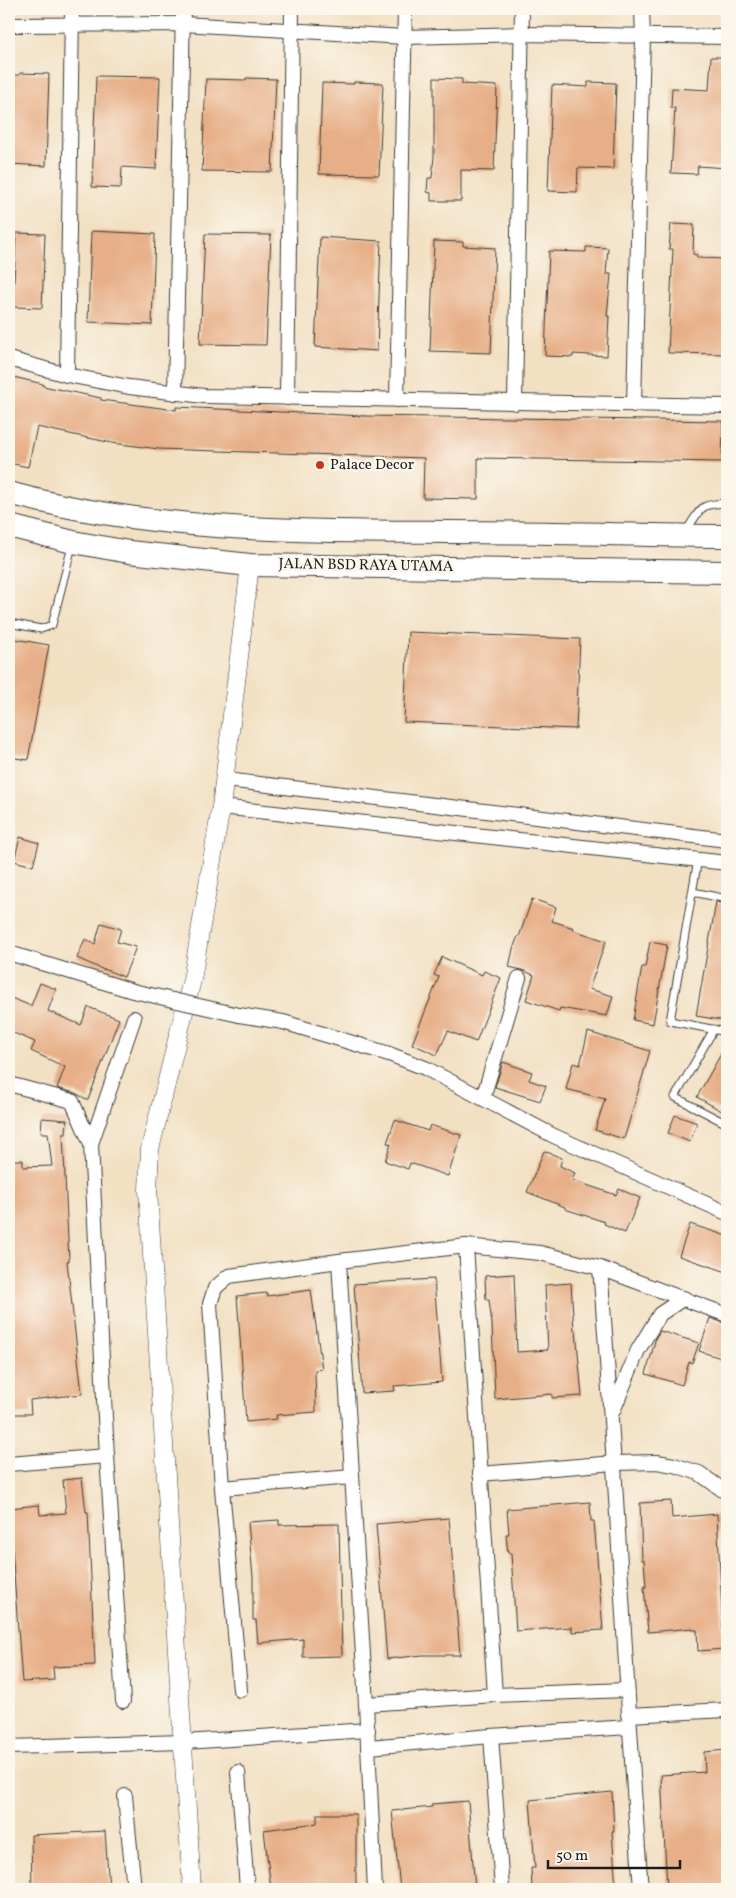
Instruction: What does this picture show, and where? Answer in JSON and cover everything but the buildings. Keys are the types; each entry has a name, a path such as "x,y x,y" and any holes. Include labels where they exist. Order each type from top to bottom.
{"main road":[{"path":"9,493 40,501 134,518 211,526 285,530 727,536"},
{"path":"129,552 134,518"},
{"name":"JALAN BSD RAYA UTAMA","path":"9,526 73,542 129,552 250,565 727,572"}],"street":[{"path":"66,375 72,9"},
{"path":"175,392 183,9"},
{"path":"287,398 292,9"},
{"path":"397,400 404,9"},
{"path":"515,402 522,9"},
{"path":"634,405 643,37 642,9"},
{"path":"9,25 183,24 404,37 521,34 727,37"},
{"path":"9,359 66,375 129,387 204,396 727,406"},
{"path":"192,1889 148,1190 150,1149 192,980 222,807 250,565"},
{"path":"226,780 727,840"},
{"path":"222,807 727,863"},
{"path":"9,953 133,991 238,1015 282,1022 389,1054 425,1068 554,1136 727,1213"},
{"path":"483,1098 519,978"},
{"path":"91,1144 134,1018"},
{"path":"9,1084 72,1101 91,1144 107,1456 123,1701"},
{"path":"466,1246 495,1695"},
{"path":"240,1690 222,1488 210,1304 215,1288 229,1276 466,1246 540,1253 600,1268 727,1315"},
{"path":"339,1261 368,1730 375,1889"},
{"path":"600,1268 612,1415 626,1690 641,1889"},
{"path":"612,1415 638,1350 660,1314 684,1298"},
{"path":"9,1464 107,1456"},
{"path":"480,1474 615,1463 657,1462 699,1473 727,1493"},
{"path":"222,1488 352,1478"},
{"path":"366,1704 495,1695 626,1690"},
{"path":"368,1747 492,1736 727,1710"},
{"path":"9,1746 184,1742 368,1730"},
{"path":"492,1736 502,1889"},
{"path":"238,1772 247,1889"},
{"path":"124,1796 134,1889"}],"lane":[{"path":"683,535 702,506 727,503"},
{"path":"9,623 41,629 52,625 73,542"},
{"path":"698,859 670,1021 727,1032"},
{"path":"693,892 727,898"},
{"path":"714,1029 675,1097 727,1124"}],"place":[{"name":"Palace Decor","path":"320,465"}]}
